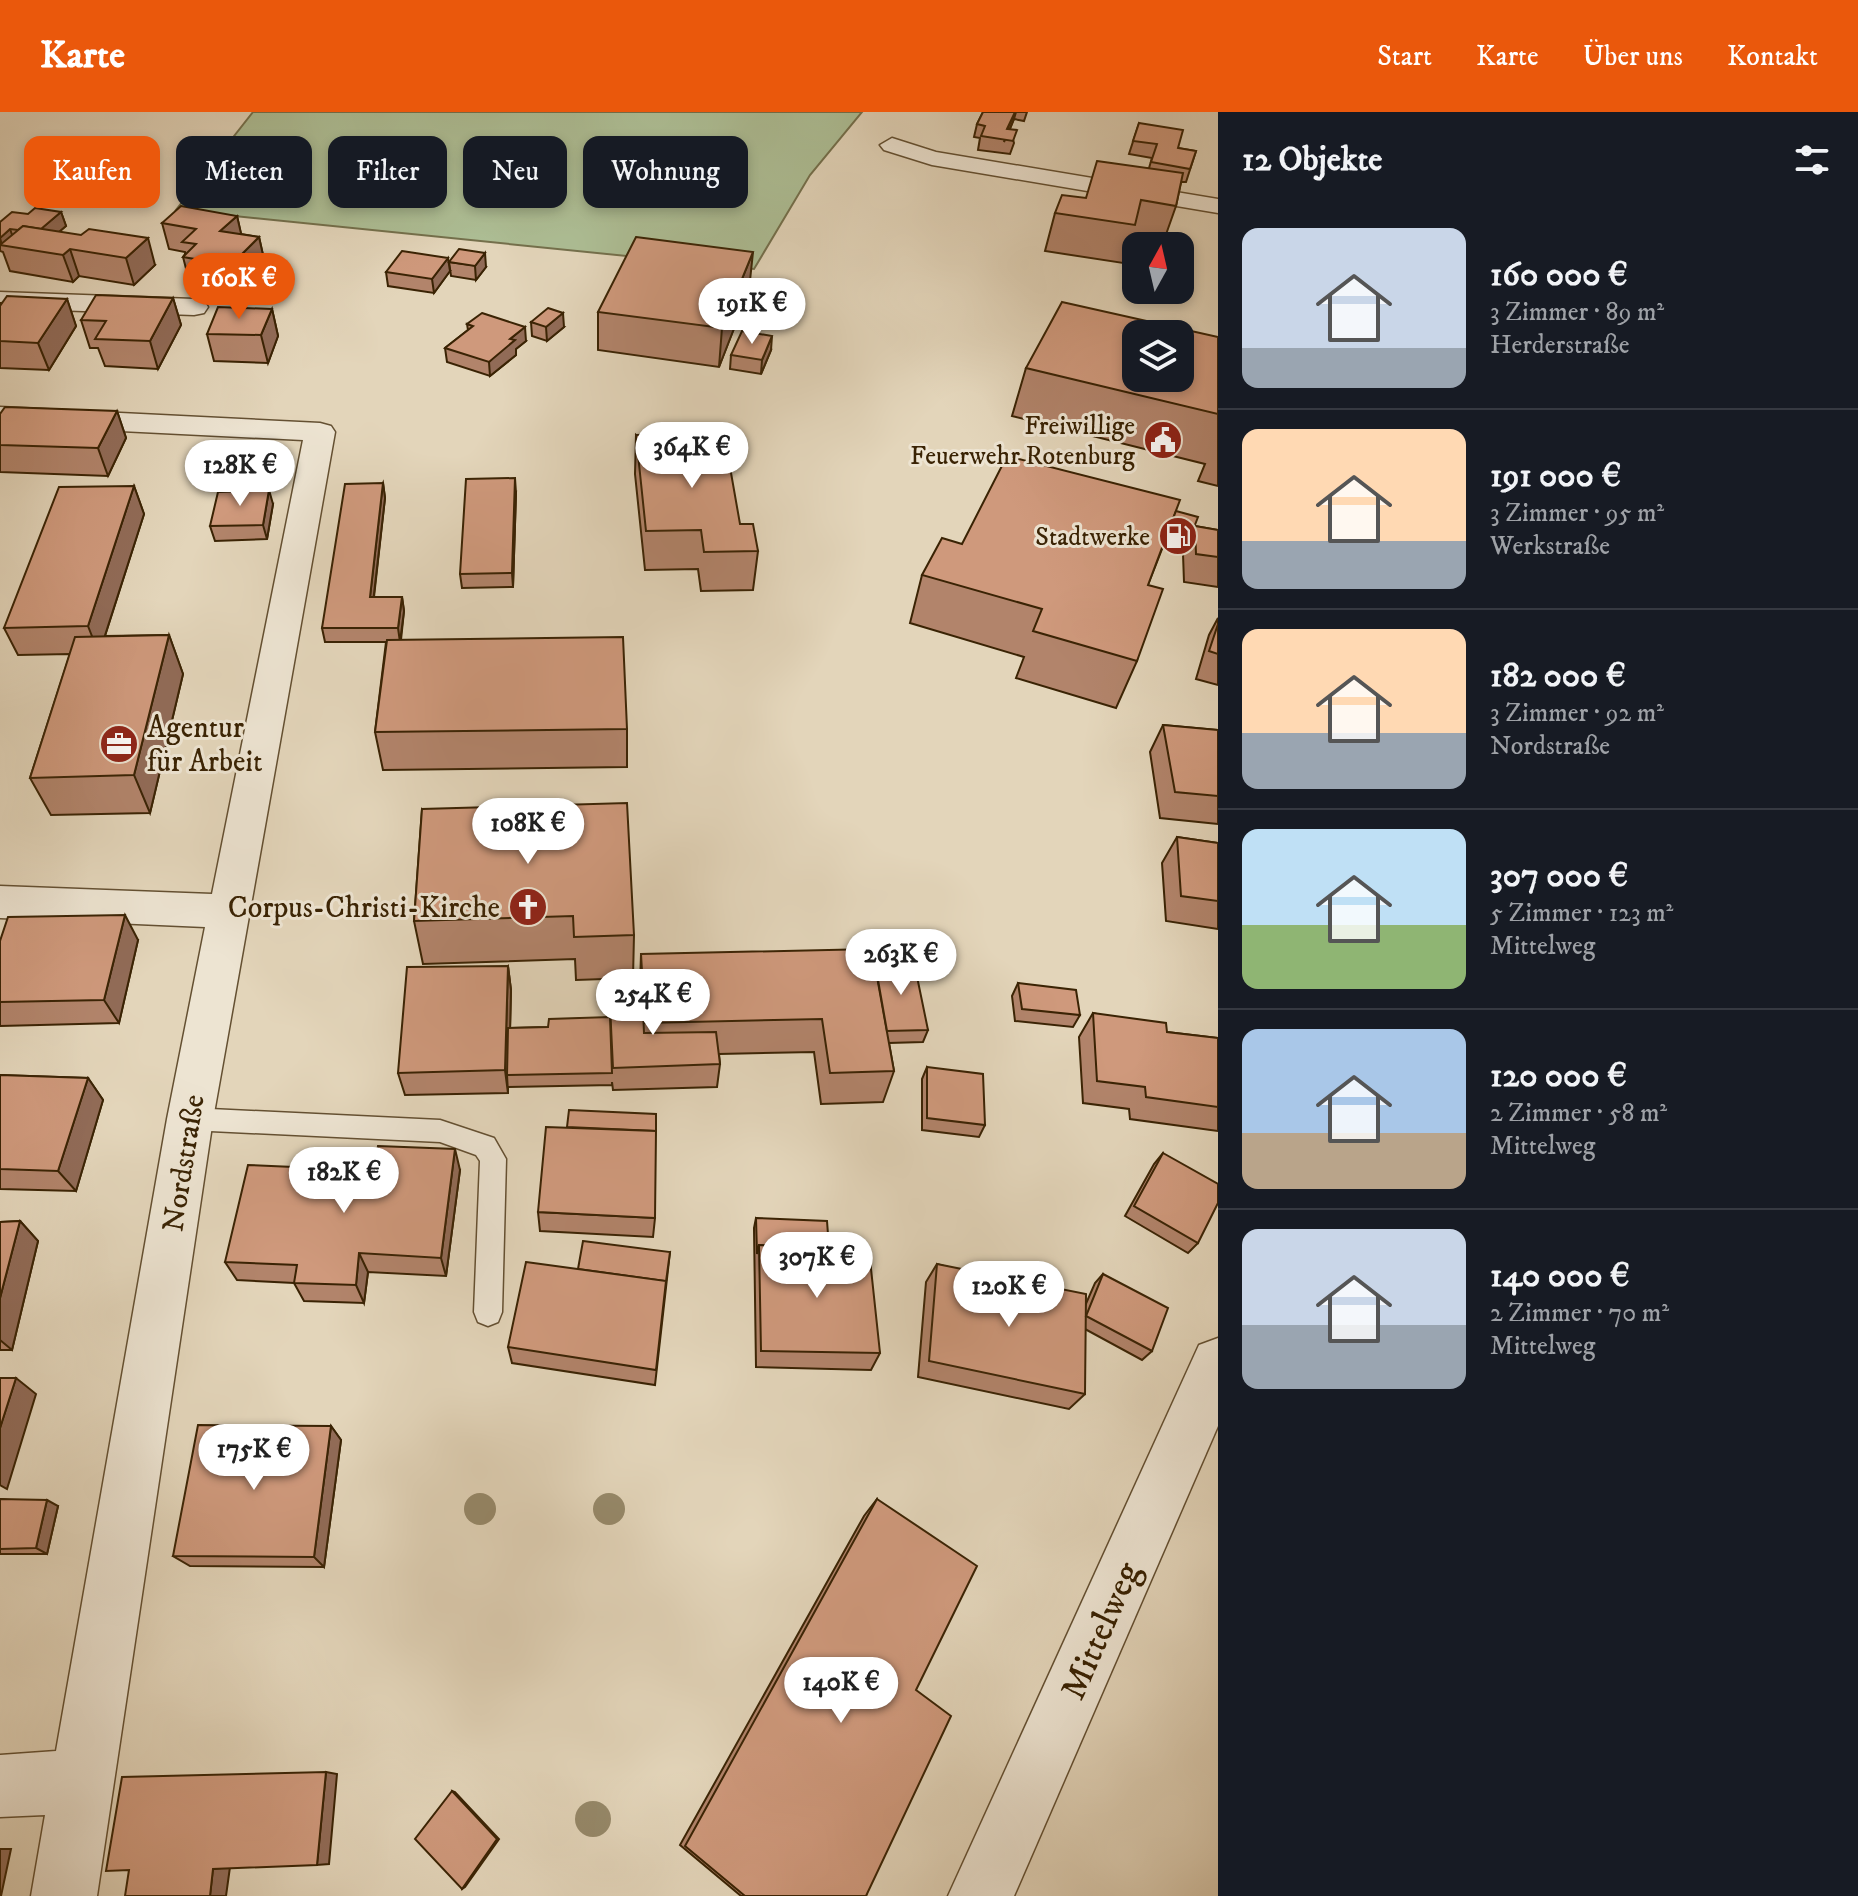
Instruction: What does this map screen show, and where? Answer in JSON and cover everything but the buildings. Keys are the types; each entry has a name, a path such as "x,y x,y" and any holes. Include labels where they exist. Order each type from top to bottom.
{"street":[{"path":"892,145 932,158 1218,206"},
{"path":"0,300 194,307"},
{"name":"Nordstraße","path":"0,416 320,432 190,1119 64,1896"},
{"path":"0,902 227,911"},
{"name":"Mittelweg","path":"981,1896 1216,1377"},
{"path":"0,1786 85,1781"}],"lane":[{"path":"190,1119 440,1131 485,1146 493,1159 488,1312"}],"green space":[{"path":"253,112 862,112 810,175 754,269 176,210 312,208 312,136 234,136"}],"place":[{"name":"Freiwillige Feuerwehr Rotenburg","path":"1163,440"},
{"name":"Stadtwerke","path":"1178,536"},
{"name":"Agentur für Arbeit","path":"119,744"},
{"name":"Corpus-Christi-Kirche","path":"528,907"}]}
